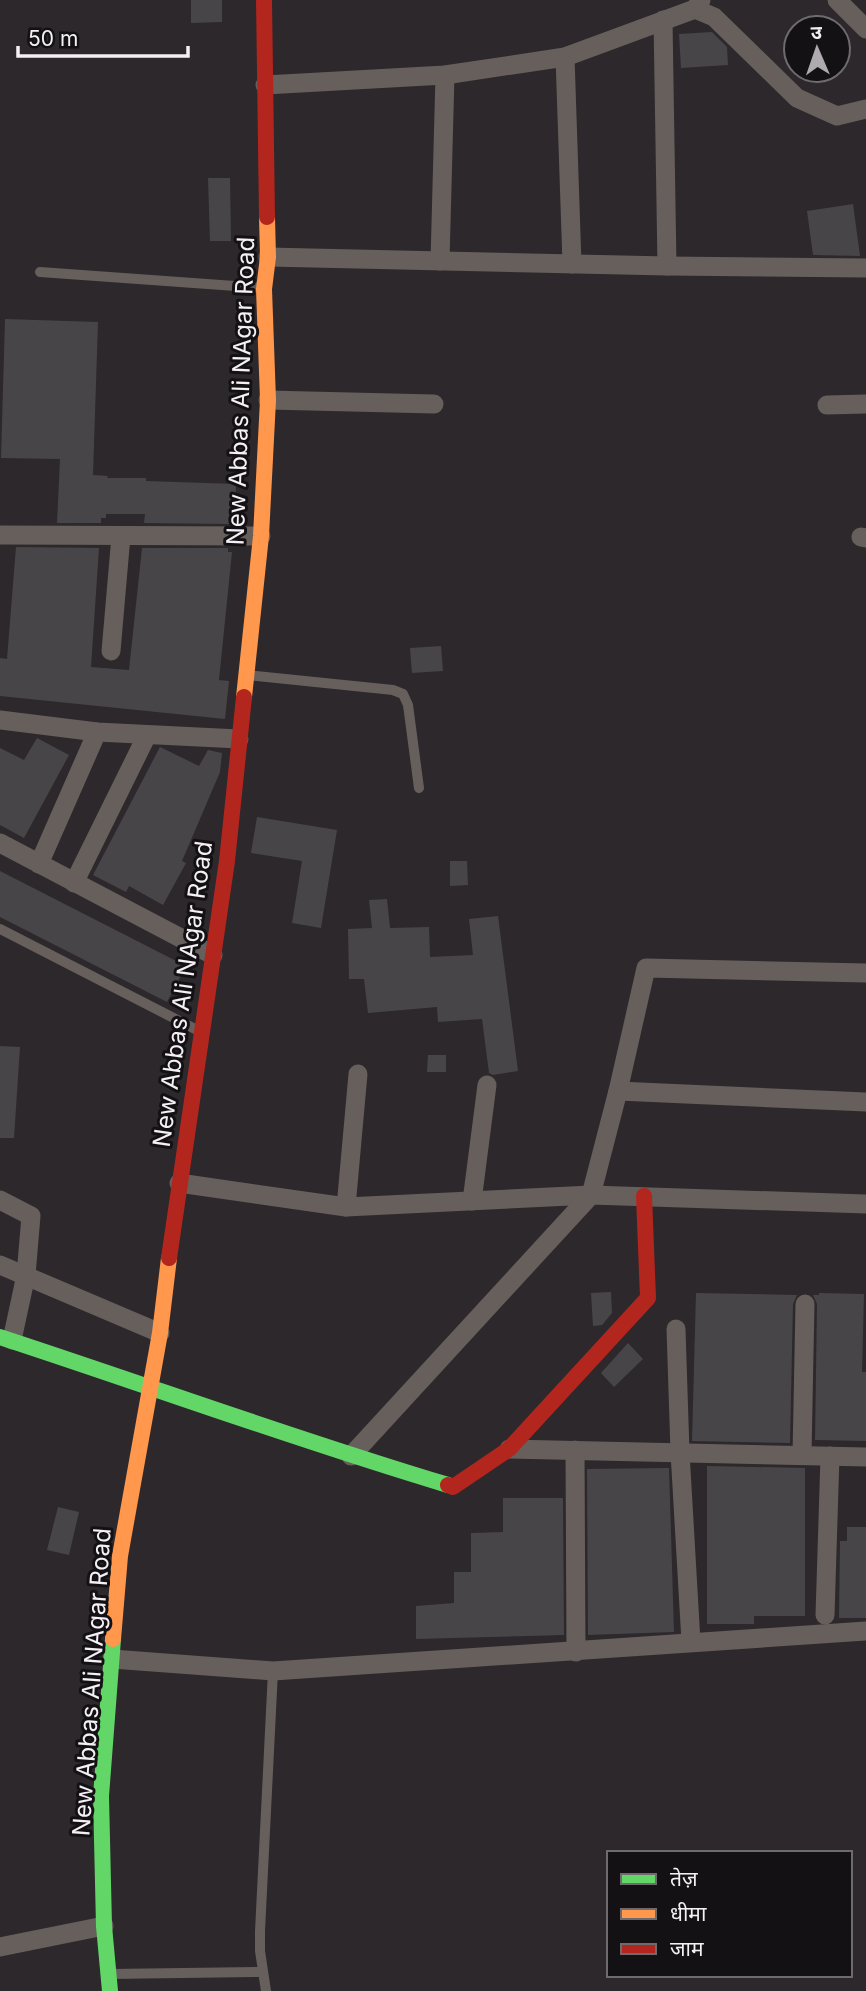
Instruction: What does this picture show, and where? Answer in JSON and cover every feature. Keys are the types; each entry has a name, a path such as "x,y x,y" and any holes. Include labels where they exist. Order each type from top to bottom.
{"street":[{"name":"New Abbas Ali NAgar Road","path":"110,1991 104,1926 101,1796 120,1556 160,1333 179,1183 227,861 261,536 268,400 264,289 268,257 264,0"},
{"path":"837,0 866,29"},
{"path":"265,85 445,75 565,57 698,4 797,97 837,116 866,109"},
{"path":"663,20 667,266"},
{"path":"565,57 572,264"},
{"path":"440,261 445,75"},
{"path":"268,257 866,268"},
{"path":"268,400 434,404"},
{"path":"827,405 866,404"},
{"path":"0,535 261,536"},
{"path":"111,651 121,536"},
{"path":"0,720 97,732 239,739"},
{"path":"39,864 97,732"},
{"path":"74,883 147,735"},
{"path":"0,843 213,955"},
{"path":"351,1456 591,1195 646,968 866,973"},
{"path":"346,1207 358,1074"},
{"path":"472,1201 487,1085"},
{"path":"618,1091 866,1101"},
{"path":"179,1183 346,1207 591,1195 866,1204 866,1192"},
{"path":"0,1200 31,1216 26,1275 6,1339 351,1456 453,1487 509,1449 648,1298 644,1196"},
{"path":"0,1265 160,1333"},
{"path":"803,1454 805,1304"},
{"path":"676,1329 691,1642"},
{"path":"509,1449 866,1457"},
{"path":"575,1450 576,1652"},
{"path":"825,1615 830,1456"},
{"path":"112,1659 272,1671 866,1631"},
{"path":"0,1947 104,1926"}],"lane":[{"path":"40,272 264,289"},
{"path":"246,675 393,690 403,694 408,705 419,788"},
{"path":"0,929 203,1033"},
{"path":"266,1991 260,1931 272,1671"},
{"path":"109,1974 263,1972"}],"building":[{"path":"191,0 222,0 222,22 191,23"},
{"path":"712,32 727,47 728,65 681,68 679,34"},
{"path":"208,178 230,178 231,241 210,241"},
{"path":"853,204 860,256 813,255 807,211"},
{"path":"5,319 98,322 93,475 108,476 107,478 146,478 146,481 236,484 235,511 229,511 229,524 144,523 145,514 106,514 106,518 101,518 101,523 57,523 60,459 1,458"},
{"path":"16,547 99,548 91,667 129,670 142,548 228,548 228,552 232,552 219,680 229,681 225,719 0,696 0,658 7,659"},
{"path":"441,646 443,671 412,673 410,648"},
{"path":"37,738 69,755 24,838 0,825 0,748 24,760"},
{"path":"160,747 199,766 208,750 222,753 220,772 182,861 186,863 163,905 129,886 126,892 93,875"},
{"path":"257,817 337,830 321,928 292,923 302,861 251,853"},
{"path":"450,861 467,861 468,885 450,886"},
{"path":"0,871 186,966 167,1002 0,917"},
{"path":"387,899 390,928 429,927 430,957 473,955 469,919 498,916 518,1071 493,1075 489,1073 482,1019 438,1022 437,1007 368,1013 364,979 349,979 348,929 372,928 369,900"},
{"path":"0,1046 20,1047 14,1138 0,1138"},
{"path":"428,1055 446,1055 446,1072 427,1072"},
{"path":"611,1292 612,1313 602,1325 593,1326 591,1293"},
{"path":"696,1293 797,1295 793,1304 790,1443 692,1441"},
{"path":"864,1294 862,1372 866,1372 866,1441 815,1440 817,1304 813,1295"},
{"path":"628,1343 643,1359 614,1387 601,1373"},
{"path":"707,1466 805,1468 805,1616 754,1616 754,1624 707,1624"},
{"path":"669,1468 674,1632 588,1635 587,1469"},
{"path":"503,1498 563,1498 564,1635 416,1639 416,1606 454,1603 454,1572 471,1572 471,1533 503,1532"},
{"path":"58,1507 79,1512 69,1555 47,1550"},
{"path":"847,1527 866,1527 866,1618 839,1618 840,1541 847,1541"}],"traffic: fast":[{"path":"0,1337 448,1485"},
{"path":"110,1991 104,1926 101,1796 113,1639"}],"traffic: slow":[{"path":"244,697 261,536 268,400 264,289 268,257 267,217"},
{"path":"113,1639 120,1556 160,1333 169,1258"}],"traffic: jam":[{"path":"264,0 267,217"},
{"path":"169,1258 227,861 244,697"},
{"path":"448,1485 453,1487 509,1449 648,1298 644,1196"}]}
